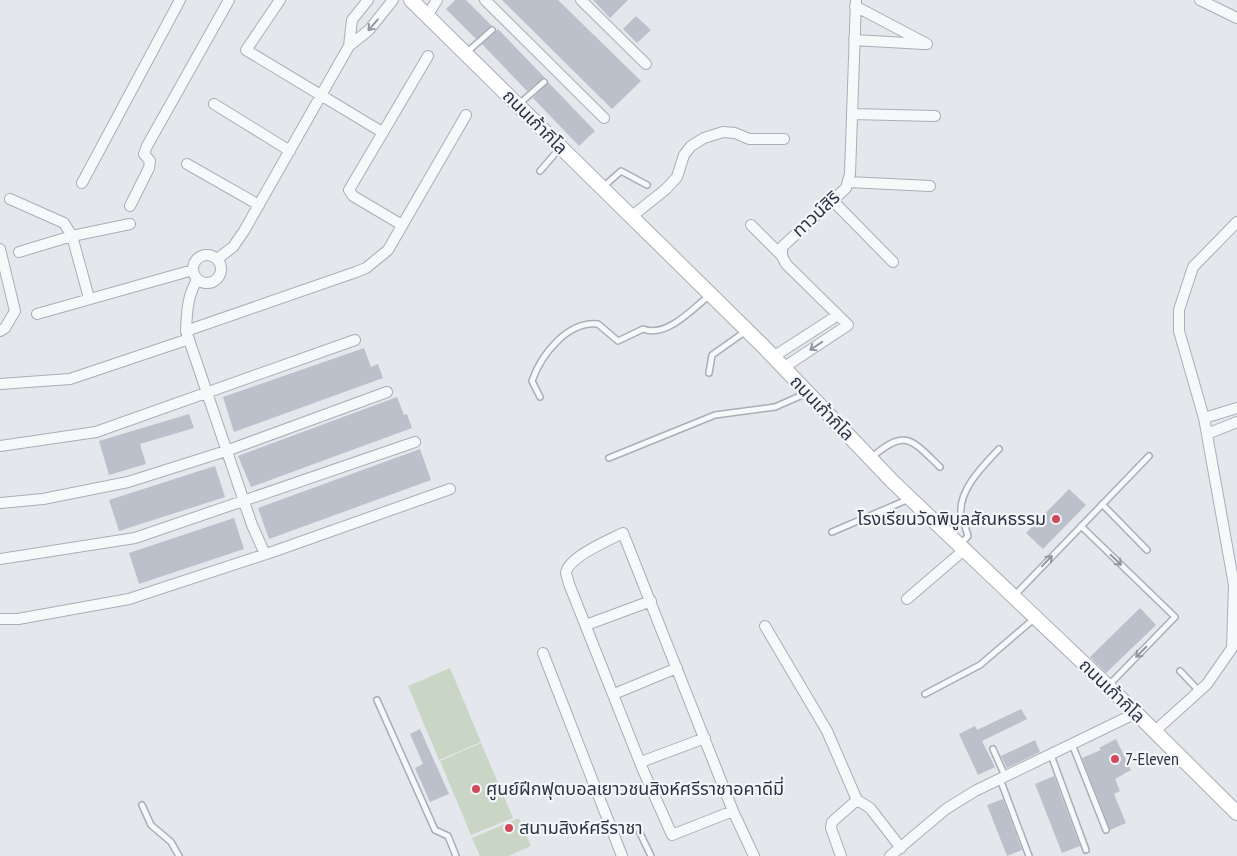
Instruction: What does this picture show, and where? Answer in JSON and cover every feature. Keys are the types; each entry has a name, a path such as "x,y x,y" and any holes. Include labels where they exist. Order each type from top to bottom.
{"main road":[{"name":"ถนนเก้ากิโล","path":"416,2 427,16 774,357 870,459 1155,731 1237,813"}],"street":[{"path":"82,183 180,0"},
{"path":"130,206 150,163 144,155 147,146 229,0"},
{"path":"280,0 246,50 323,94 382,132"},
{"path":"216,259 234,247 259,205 349,46 352,20 368,0"},
{"path":"349,46 369,30 393,0"},
{"path":"427,16 437,0"},
{"path":"485,0 604,118"},
{"path":"580,0 646,64"},
{"path":"1200,0 1237,18"},
{"path":"854,40 927,44 856,3"},
{"name":"ทาวน์สิริ","path":"784,368 848,325 786,264 782,256 782,247 846,188 848,182 850,174 856,3"},
{"path":"402,225 353,196 349,190 428,56"},
{"path":"214,104 290,151"},
{"path":"852,114 935,116"},
{"path":"0,384 70,379 366,268 388,250 466,115"},
{"path":"631,217 672,183 677,177 684,155 691,146 704,138 723,132 735,133 749,139 784,139"},
{"path":"187,164 259,205"},
{"path":"848,182 930,186"},
{"path":"10,199 64,223 72,236 89,298"},
{"path":"832,200 893,262"},
{"path":"1155,731 1199,691 1221,666 1232,648 1234,585 1204,418 1179,331 1179,310 1193,267 1237,222"},
{"path":"18,252 72,236 130,224"},
{"path":"751,224 782,256"},
{"path":"0,249 4,282 15,311 5,328 0,331"},
{"path":"37,314 89,298 195,275 209,283 219,276 220,264 216,259 211,255 199,258 195,262 195,275 187,306 188,335 252,525 265,554"},
{"path":"774,357 838,315"},
{"path":"0,446 96,432 355,340"},
{"path":"0,502 95,490 226,451 387,392"},
{"path":"1204,418 1237,408"},
{"path":"1207,434 1237,422"},
{"path":"0,559 135,538 415,442"},
{"path":"0,619 18,619 128,599 265,554 450,489"},
{"path":"733,812 672,835 569,584 566,568 571,562 623,534 751,853"},
{"path":"907,599 962,548"},
{"path":"586,625 651,601"},
{"path":"765,626 827,731 857,800 870,808 901,848"},
{"path":"543,653 622,856"},
{"path":"614,694 677,668"},
{"path":"890,856 946,809 1003,778 1136,713"},
{"path":"641,762 705,738"},
{"path":"841,856 834,838 832,822 857,800"}],"lane":[{"path":"466,53 492,30"},
{"path":"518,105 544,82"},
{"path":"540,171 561,147"},
{"path":"602,188 621,171 647,185"},
{"path":"540,397 532,381 536,368 543,356 570,330 598,324 618,340 642,329 652,333 664,330 710,295"},
{"path":"709,373 712,355 747,330"},
{"path":"608,458 715,414 775,406 808,393"},
{"path":"870,459 894,441 906,440 915,443 940,467"},
{"path":"962,548 968,536 961,511 966,492 981,468 999,449"},
{"path":"1013,596 1149,456"},
{"path":"832,532 910,498"},
{"path":"1102,504 1147,550"},
{"path":"1081,526 1175,617 1108,686"},
{"path":"925,694 980,665 1035,617"},
{"path":"1180,671 1199,691"},
{"path":"377,700 435,830 448,836 456,856"},
{"path":"1072,744 1106,830"},
{"path":"993,749 1029,856"},
{"path":"1051,755 1086,850"},
{"path":"142,805 151,825 171,842 179,856"},
{"path":"640,833 651,856"}],"green space":[{"path":"450,668 481,742 439,760 408,686"},
{"name":"ศูนย์ฝีกฟุตบอลเยาวชนสิงห์ศรีราชาอคาดีมี่","path":"481,743 513,818 471,835 440,761"},
{"name":"สนามสิงห์ศรีราชา","path":"519,818 531,846 508,856 480,856 472,838"}],"building":[{"path":"455,0 466,0 492,26 476,39 446,9"},
{"path":"502,0 558,0 641,81 612,109"},
{"path":"593,0 628,0 610,18"},
{"path":"636,16 651,30 637,43 623,29"},
{"path":"498,29 545,78 527,91 482,44"},
{"path":"548,82 595,131 579,146 533,98"},
{"path":"364,348 371,367 378,364 383,378 234,432 223,397"},
{"path":"397,397 404,415 407,414 412,428 251,487 238,456"},
{"path":"189,414 194,428 140,444 146,464 109,475 99,441"},
{"path":"420,449 431,480 269,539 258,508"},
{"path":"215,466 225,497 119,531 109,500"},
{"name":"โรงเรียนวัดพิบูลสัณหธรรม","path":"1069,489 1086,505 1043,549 1026,533"},
{"path":"234,518 244,549 139,584 129,553"},
{"path":"1140,608 1156,625 1106,673 1090,657"},
{"path":"1021,709 1027,719 982,741 995,767 978,775 959,734 975,726 977,730"},
{"path":"420,729 449,794 430,802 415,768 423,764 410,734"},
{"path":"1116,739 1131,770 1115,779 1120,791 1114,794 1126,823 1110,830 1082,758 1101,750 1099,748"},
{"path":"1035,740 1040,752 1007,768 1001,756"},
{"path":"1054,776 1080,846 1062,853 1035,784"},
{"path":"1003,799 1022,850 1007,856 987,805"}],"place":[{"name":"โรงเรียนวัดพิบูลสัณหธรรม","path":"1056,519"},
{"name":"7-Eleven","path":"1115,759"},
{"name":"ศูนย์ฝีกฟุตบอลเยาวชนสิงห์ศรีราชาอคาดีมี่","path":"476,789"},
{"name":"สนามสิงห์ศรีราชา","path":"509,828"}]}
